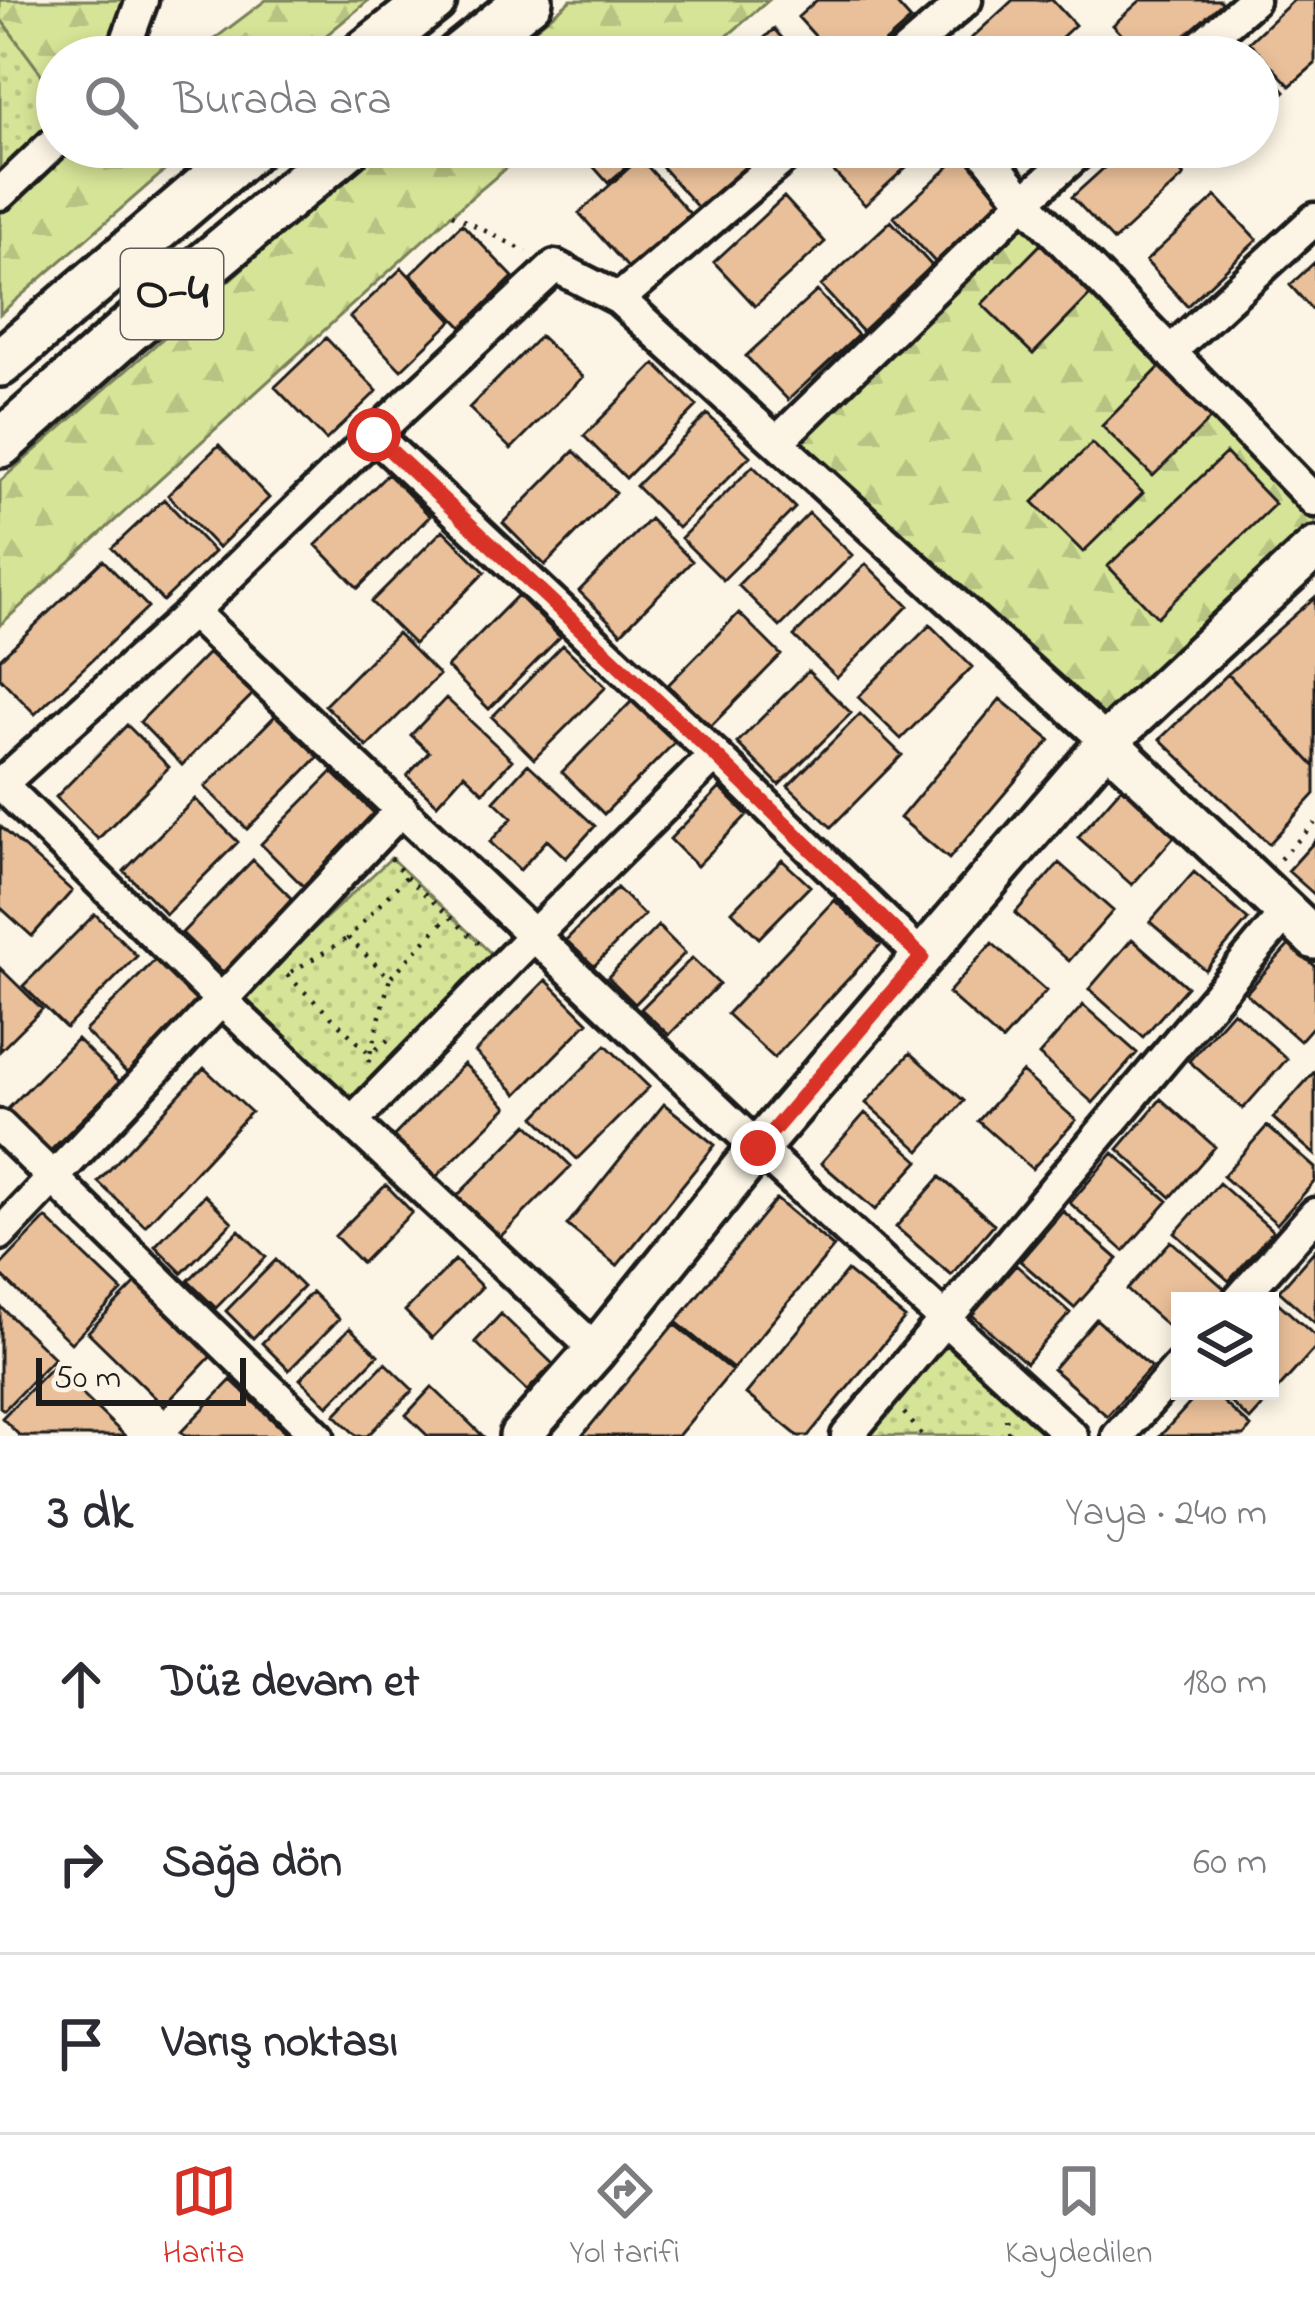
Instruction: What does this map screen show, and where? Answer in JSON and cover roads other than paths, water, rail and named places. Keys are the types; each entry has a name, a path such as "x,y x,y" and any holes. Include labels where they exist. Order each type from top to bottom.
{"highway":[{"path":"389,36 434,0"},
{"path":"484,36 529,0"},
{"name":"O-4","path":"0,363 228,168"},
{"name":"O-4","path":"0,444 322,168"}],"main road":[{"path":"520,1436 596,1350 758,1148 1107,742 1315,548"},
{"path":"1107,742 1300,926"}],"street":[{"path":"129,36 142,0"},
{"path":"926,36 966,0"},
{"path":"1212,36 1253,0"},
{"path":"0,194 36,160"},
{"path":"619,299 772,168"},
{"path":"997,168 1315,501"},
{"path":"778,441 1061,168"},
{"path":"1170,352 1315,219"},
{"path":"596,1350 221,1000 1,784 192,613 555,266 619,299 1107,742"},
{"path":"374,435 922,957"},
{"path":"192,613 758,1148 1072,1436"},
{"path":"352,1122 715,755"},
{"path":"0,1234 402,809"},
{"path":"847,1436 946,1318 1300,926"},
{"path":"0,1126 318,1436"},
{"path":"1246,1292 1315,1214"},
{"path":"1118,1436 1171,1376"}]}
